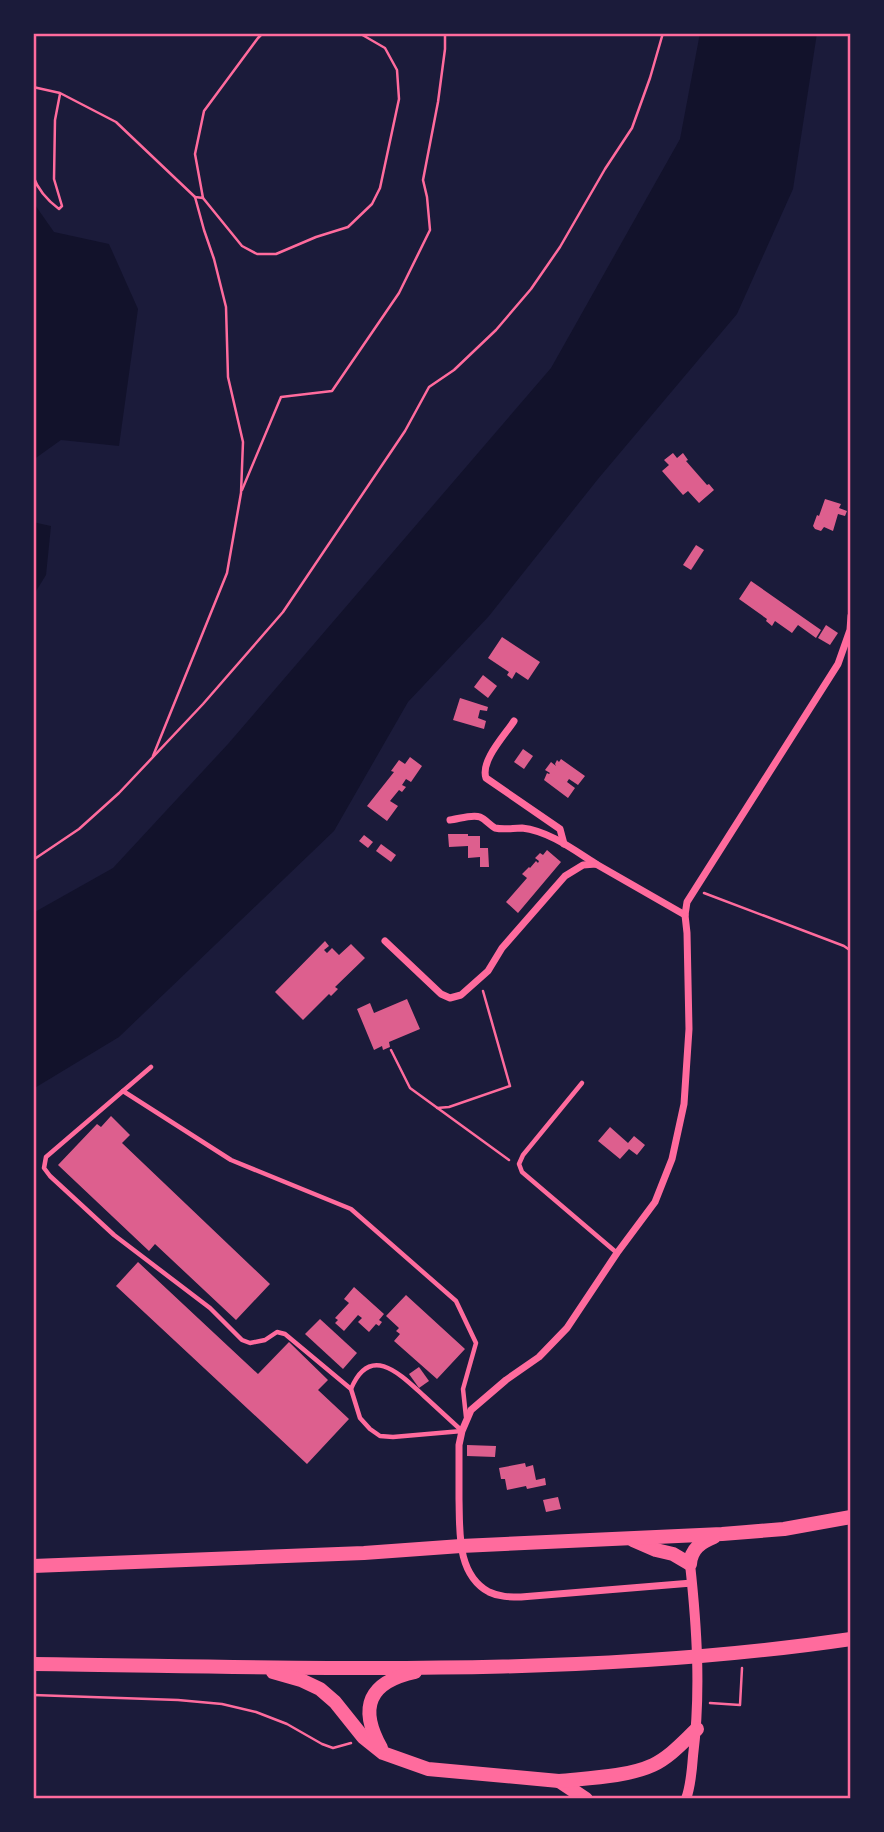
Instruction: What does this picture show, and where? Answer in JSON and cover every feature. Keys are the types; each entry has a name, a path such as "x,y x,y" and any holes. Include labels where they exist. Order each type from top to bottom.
{"highway":[{"path":"33,1566 364,1553 722,1534 784,1529 851,1517"},
{"path":"690,1564 695,1548 722,1534"},
{"path":"629,1539 673,1554 690,1564"},
{"path":"33,1664 439,1668 559,1666 709,1656 851,1639"},
{"path":"230,1666 286,1675 320,1689 335,1702 363,1737 383,1753 428,1769 559,1781 598,1777 652,1766 673,1752 696,1729"},
{"path":"383,1753 369,1717 370,1702 377,1690 389,1681 405,1675 439,1668"},
{"path":"559,1781 586,1799"}],"street":[{"path":"692,1583 521,1597 488,1591 471,1574 461,1546 458,1445 471,1410 539,1357 567,1328 617,1252 655,1202 673,1159 684,1104 689,1029 685,915 687,902 838,664 848,639 851,616"},
{"path":"514,722 486,762 483,771 486,778 560,829 564,844"},
{"path":"450,820 482,817 495,828 523,828 548,836 685,915"},
{"path":"385,941 441,994 450,998 461,995 488,971 502,948 565,876 583,864 596,864"},
{"path":"686,1799 698,1703 690,1564"}],"lane":[{"path":"151,1067 46,1157 44,1168 50,1176 114,1235 210,1308 242,1340 250,1343 265,1340 277,1332 285,1334 351,1389 360,1418 380,1436 462,1431"},
{"path":"582,1083 523,1155 519,1164 522,1172 617,1252"},
{"path":"123,1091 231,1160 351,1209 456,1301 476,1343 463,1389 466,1419"},
{"path":"351,1389 356,1375 369,1366 382,1366 398,1372 462,1431"}],"path":[{"path":"263,33 204,111 195,154 202,198 242,246 257,254 276,254 348,227 372,204 380,188 399,99 397,69 384,48 359,33"},
{"path":"241,493 281,397 332,391 399,293 430,230 423,180 440,89 445,33"},
{"path":"33,860 79,829 119,793 203,704 283,612 405,431 429,387 454,370 496,330 531,289 560,247 632,128 663,33"},
{"path":"33,87 60,93 116,122 195,197 215,259 226,307 228,377 243,442 241,493 227,573 152,759"},
{"path":"33,176 35,186 59,209 62,206 54,179 55,120 60,93"},
{"path":"195,197 202,198"},
{"path":"694,890 844,946 851,951"},
{"path":"437,1108 449,1107 510,1086 479,978"},
{"path":"391,1050 410,1088 511,1161 519,1164"},
{"path":"698,1703 740,1705 742,1668"},
{"path":"33,1695 222,1704 256,1712 287,1724 333,1748 363,1737"}],"shaded area":[{"path":"700,33 817,33 793,189 737,314 598,479 489,616 408,702 334,831 119,1037 33,1089 33,913 113,868 228,744 551,368 680,139"},
{"path":"33,202 54,232 109,244 138,309 119,446 61,440 33,460"},
{"path":"33,522 51,526 46,575 33,596"}],"building":[{"path":"673,453 677,458 683,453 688,460 686,461 714,490 699,503 688,491 683,495 662,471 669,465 664,460"},
{"path":"825,499 841,504 839,508 847,511 845,516 838,514 833,531 824,527 821,531 813,526"},
{"path":"696,545 704,550 691,570 683,565"},
{"path":"751,581 821,630 816,638 798,625 792,633 775,621 772,626 767,619 739,599"},
{"path":"826,625 838,633 830,645 818,638"},
{"path":"502,637 540,662 528,680 516,672 512,679 507,675 509,672 488,658"},
{"path":"483,675 497,686 488,698 474,687"},
{"path":"460,698 488,707 487,711 480,710 478,718 486,721 484,729 453,720"},
{"path":"523,749 533,756 524,769 514,762"},
{"path":"410,757 422,766 411,782 406,779 402,785 406,787 402,792 399,790 390,801 398,806 387,821 367,806 394,772 391,771 399,760 405,764"},
{"path":"561,759 585,776 578,785 569,779 567,782 575,788 568,798 544,780 547,773 550,773 545,770 551,762 556,766 557,760 559,762"},
{"path":"448,834 480,836 480,848 488,848 489,867 480,867 480,857 468,858 468,846 449,847"},
{"path":"364,835 373,842 368,848 359,841"},
{"path":"381,844 396,855 391,862 376,851"},
{"path":"547,850 561,862 518,913 506,902 527,878 522,874 536,861 538,863 535,858"},
{"path":"325,941 329,946 324,950 327,953 332,948 339,955 351,944 365,958 335,987 338,989 331,996 329,994 303,1020 275,992"},
{"path":"407,999 420,1029 389,1042 390,1047 383,1050 382,1046 374,1050 357,1009 370,1003 374,1013"},
{"path":"111,1116 130,1135 122,1143 270,1284 236,1320 155,1244 149,1251 58,1165 97,1124 101,1127"},
{"path":"610,1127 628,1143 634,1136 645,1145 637,1155 629,1149 620,1159 598,1141"},
{"path":"138,1262 258,1374 289,1342 328,1380 318,1390 349,1419 307,1464 116,1286"},
{"path":"354,1287 384,1314 379,1320 382,1322 379,1326 376,1324 369,1332 358,1322 362,1318 358,1315 344,1331 335,1323 338,1320 335,1318 349,1303 344,1299"},
{"path":"406,1295 465,1349 437,1379 394,1341 400,1334 396,1331 399,1328 386,1316"},
{"path":"320,1319 357,1353 343,1369 305,1334"},
{"path":"419,1367 429,1381 419,1388 409,1374"},
{"path":"467,1445 496,1446 495,1457 467,1456"},
{"path":"525,1463 526,1467 533,1465 536,1480 545,1478 546,1485 507,1490 499,1468"},
{"path":"558,1497 561,1509 546,1512 543,1500"}]}
